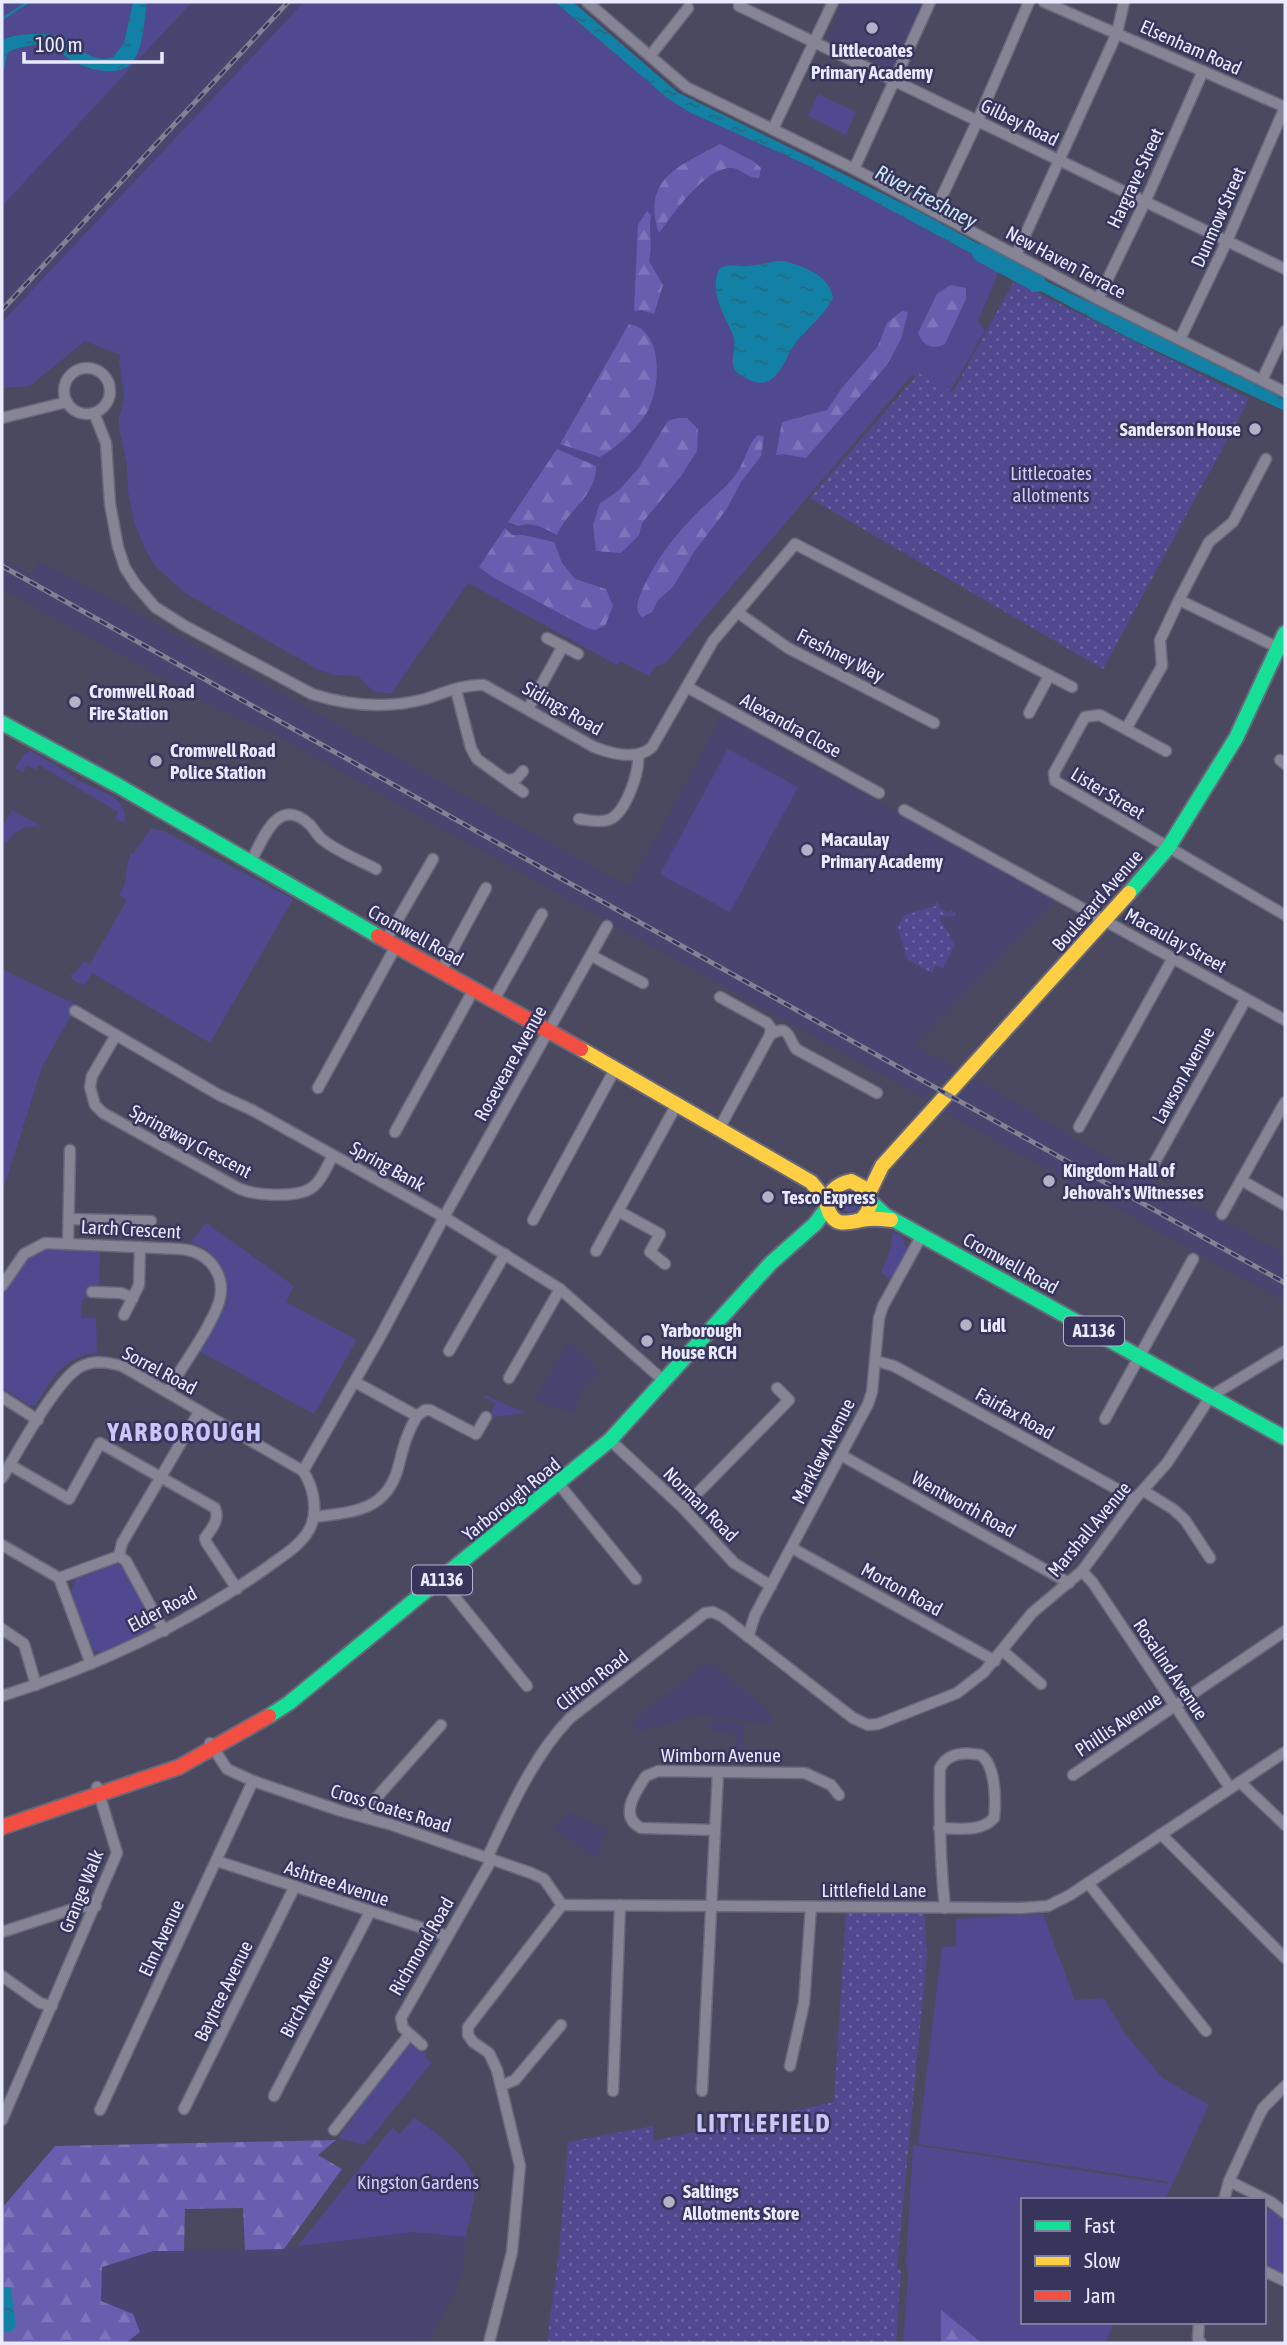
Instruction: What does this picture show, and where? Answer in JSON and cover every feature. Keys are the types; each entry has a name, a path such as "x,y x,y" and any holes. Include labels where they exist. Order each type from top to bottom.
{"street":[{"name":"New Haven Terrace","path":"588,2 686,87 854,169 1098,299 1285,392"},
{"path":"773,129 834,2"},
{"path":"854,169 930,2"},
{"path":"935,211 1029,2"},
{"name":"Elsenham Road","path":"1044,2 1285,107"},
{"path":"1016,255 1117,33 1124,2"},
{"name":"Gilbey Road","path":"740,6 1285,269"},
{"path":"650,56 688,8"},
{"name":"Hargrave Street","path":"1098,299 1145,202 1203,71"},
{"name":"Dunmow Street","path":"1180,339 1227,241 1285,107"},
{"path":"1262,380 1285,331"},
{"path":"82,369 96,370 109,383 107,403 94,413 79,412 67,402 65,395 68,380 75,372 82,369"},
{"path":"2,418 67,402"},
{"name":"Sidings Road","path":"94,413 106,443 110,504 125,568 155,607 185,626 300,688 331,700 350,704 390,705 484,685 594,747 614,753 638,755"},
{"path":"1126,729 1163,666 1160,640 1209,542 1230,526 1266,459"},
{"path":"579,819 605,821 614,817 636,777 638,755 646,753 652,747 713,641 794,544 1072,687"},
{"path":"1179,600 1282,650"},
{"name":"Freshney Way","path":"737,612 788,648 934,723"},
{"name":"Boulevard Avenue","path":"870,1198 876,1175 890,1158 1168,848 1236,738 1282,650 1285,633"},
{"path":"547,638 578,654"},
{"path":"528,709 563,646"},
{"path":"1029,713 1049,676"},
{"name":"Alexandra Close","path":"687,687 879,793"},
{"path":"456,690 471,747 477,759 523,792"},
{"name":"Lister Street","path":"1166,751 1100,715 1085,717 1054,773 1055,781 1285,915"},
{"name":"Cromwell Road","path":"2,723 117,785 811,1181 820,1190 827,1204"},
{"path":"509,780 517,778 523,771"},
{"name":"Macaulay Street","path":"904,810 1285,1020"},
{"path":"250,863 273,822 285,814 292,814 309,824 323,840 376,869"},
{"path":"318,1088 433,859"},
{"path":"441,971 486,888"},
{"path":"495,1000 542,914"},
{"name":"Roseveare Avenue","path":"303,1471 607,926"},
{"path":"592,956 643,983"},
{"path":"1079,1127 1173,958"},
{"path":"394,1132 474,989"},
{"path":"720,997 767,1023 771,1028 720,1128"},
{"name":"Lawson Avenue","path":"1151,1169 1246,999"},
{"name":"Spring Bank","path":"75,1011 219,1095 252,1110 505,1254 560,1289 664,1381"},
{"path":"769,1035 785,1031 792,1037 796,1049 877,1093"},
{"name":"Springway Crescent","path":"116,1035 92,1076 91,1096 103,1113 138,1133 250,1192 302,1193 316,1185 333,1156"},
{"path":"533,1220 615,1069"},
{"path":"1222,1214 1281,1118 1285,1101"},
{"path":"596,1251 677,1104"},
{"path":"68,1244 70,1150"},
{"name":"Boulevard Avenue","path":"844,1183 872,1172 890,1158"},
{"path":"1241,1180 1285,1205"},
{"name":"Cromwell Road","path":"811,1181 844,1183"},
{"name":"A1136","path":"827,1204 831,1189 844,1183 858,1184 870,1198"},
{"path":"861,1220 867,1213 870,1198"},
{"name":"Cromwell Road","path":"870,1198 885,1215 1285,1438"},
{"path":"827,1204 831,1215 845,1224"},
{"name":"Yarborough Road","path":"2,1827 98,1791 160,1774 255,1726 289,1703 439,1577 610,1440 771,1263 810,1228 827,1204"},
{"path":"618,1211 660,1234 650,1252 665,1264"},
{"path":"69,1219 151,1221"},
{"name":"Cromwell Road","path":"861,1220 902,1223"},
{"name":"A1136","path":"845,1224 861,1220"},
{"path":"810,1228 845,1224"},
{"name":"Marklew Avenue","path":"748,1637 755,1615 868,1404 876,1361 879,1318 922,1235"},
{"name":"Larch Crescent","path":"2,1286 19,1259 29,1250 46,1243 193,1251 210,1261 220,1280 220,1296 214,1313 167,1392"},
{"path":"124,1315 139,1285 140,1247"},
{"path":"449,1352 505,1254"},
{"path":"1105,1419 1193,1259"},
{"path":"509,1378 560,1289"},
{"path":"92,1292 121,1293 133,1298"},
{"path":"1211,1396 1285,1351"},
{"name":"Fairfax Road","path":"876,1361 894,1366 1135,1499"},
{"name":"Sorrel Road","path":"2,1478 62,1381 78,1368 88,1364 110,1362 122,1366 303,1471"},
{"path":"355,1382 416,1416"},
{"path":"683,1508 789,1400 777,1388"},
{"path":"2,1396 38,1420"},
{"name":"Marshall Avenue","path":"748,1637 853,1718 868,1725 878,1724 957,1693 995,1661 1032,1613 1082,1571 1135,1499 1167,1463 1211,1396"},
{"path":"303,1471 312,1490 314,1517 360,1510 383,1496 396,1475 407,1433 416,1416 430,1410 476,1434 486,1417"},
{"path":"120,1556 122,1543 199,1412"},
{"name":"Norman Road","path":"610,1440 683,1508 734,1563 771,1586"},
{"path":"10,1465 69,1499 100,1443 215,1508 218,1515 205,1538 206,1542 237,1589"},
{"name":"Wentworth Road","path":"841,1455 1069,1583"},
{"path":"557,1481 636,1579"},
{"path":"1144,1491 1185,1520 1210,1558"},
{"name":"Elder Road","path":"2,1696 91,1664 164,1631 237,1589 299,1543 314,1517"},
{"path":"2,1545 59,1578 91,1664"},
{"name":"Morton Road","path":"792,1549 995,1661"},
{"path":"59,1578 120,1556"},
{"path":"120,1556 126,1562 164,1631"},
{"name":"Rosalind Avenue","path":"1082,1571 1093,1583 1230,1788"},
{"path":"439,1577 527,1686"},
{"name":"Clifton Road","path":"490,1858 545,1748 570,1718 702,1615 710,1612 718,1614 748,1637"},
{"path":"2,1629 24,1644 36,1685"},
{"name":"Phillis Avenue","path":"1073,1775 1285,1631"},
{"path":"1003,1651 1041,1684"},
{"path":"365,1817 377,1797 441,1725"},
{"name":"Cross Coates Road","path":"211,1746 227,1769 253,1781 490,1858 544,1879 562,1905"},
{"name":"Littlefield Lane","path":"562,1905 1035,1908 1059,1901 1088,1883 1285,1752"},
{"path":"939,1828 976,1828 994,1818 990,1768 987,1759 981,1755 950,1756 940,1768 939,1828 945,1908"},
{"name":"Wimborn Avenue","path":"714,1830 641,1828 632,1823 628,1813 643,1781 652,1772 804,1773 831,1785 839,1795"},
{"path":"702,2091 718,1772"},
{"name":"Elm Avenue","path":"100,2110 253,1781"},
{"path":"1240,1782 1285,1825"},
{"name":"Grange Walk","path":"2,2120 117,1853 98,1791"},
{"path":"1161,1834 1285,1958"},
{"name":"Richmond Road","path":"409,2035 401,2025 401,2018 490,1858"},
{"name":"Ashtree Avenue","path":"217,1861 447,1936"},
{"path":"1088,1883 1206,2031"},
{"name":"Baytree Avenue","path":"184,2109 294,1888"},
{"path":"489,2343 512,2252 519,2158 493,2059 468,2035 468,2027 562,1905"},
{"path":"613,2091 620,1905"},
{"path":"2,1932 79,1907 96,1906"},
{"path":"790,2066 804,2003 811,1907"},
{"name":"Birch Avenue","path":"274,2096 370,1912"},
{"path":"2,1976 40,2003 52,2007"},
{"path":"500,2086 515,2080 561,2025"},
{"path":"334,2130 409,2035 422,2045"},
{"path":"1225,2198 1229,2181 1264,2108 1285,2086"},
{"path":"1229,2181 1263,2198"},
{"path":"1266,2200 1285,2213"},
{"path":"1266,2272 1285,2281"},
{"path":"1196,2342 1199,2324"}],"shaded area":[{"path":"192,2 304,2 2,322 2,206"},
{"name":"Littlecoates Primary Academy","path":"843,2 924,2 896,67 888,68 827,39"},
{"name":"Macaulay Primary Academy","path":"2,559 31,575 39,562 118,603 629,887 723,715 1056,900 914,1045 958,1070 926,1097 920,1096 277,736 213,706 2,589"},
{"path":"976,1079 1078,1141 1285,1254 1285,1302 942,1111"},
{"path":"569,1340 600,1372 581,1390 575,1413 534,1401"},
{"path":"709,1662 769,1711 772,1719 770,1724 699,1715 638,1732 631,1722"},
{"path":"712,1720 744,1724 742,1766 735,1766 736,1735 712,1732"},
{"path":"567,1812 607,1829 596,1859 554,1829"},
{"path":"413,2232 466,2237 464,2263 456,2291 428,2343 78,2343 94,2250 276,2249"}],"green space":[{"path":"2,2 133,2 124,43 113,57 105,59 86,54 57,36 22,35 2,40"},
{"path":"147,2 192,2 2,206 2,79 8,52 26,46 51,47 90,69 140,44"},
{"path":"304,2 555,2 666,97 689,112 809,166 1000,269 978,321 985,331 948,395 912,375 665,664 657,665 649,676 620,661 617,665 468,583 391,694 373,691 358,676 334,675 317,669 185,593 156,567 134,522 128,491 127,465 119,428 124,397 120,355 85,341 30,386 2,388 2,322"},
{"path":"818,94 856,112 846,135 808,116"},
{"path":"720,144 753,161 761,168 759,178 732,168 718,171 698,185 659,233 655,199 660,186 678,167"},
{"path":"647,211 651,215 649,261 663,285 654,314 634,311 638,225"},
{"name":"Littlecoates allotments","path":"1014,281 1249,399 1103,669 810,498 919,373 953,392"},
{"path":"950,285 966,288 966,299 945,344 929,346 918,333 937,294"},
{"path":"902,311 908,312 901,339 887,365 806,458 776,455 782,422 827,410 841,389 878,346 887,323"},
{"path":"629,324 641,329 654,350 656,379 650,407 624,439 600,457 560,444"},
{"path":"687,418 698,429 697,451 681,476 642,523 639,535 621,553 596,551 593,525 600,503 618,491 638,469 668,421"},
{"path":"758,435 764,437 761,456 741,482 726,510 694,552 673,587 658,600 652,612 642,617 637,607 639,599 660,558 688,522 734,477"},
{"path":"557,449 596,466 595,477 587,495 557,535 538,526 518,526 508,522"},
{"path":"505,528 512,535 554,542 562,563 575,579 606,589 613,606 605,626 595,630 587,628 494,578 479,567"},
{"path":"728,749 798,787 730,912 660,874"},
{"path":"31,751 74,778 113,797 125,812 125,823 115,818 118,812 39,765 36,770 27,765 23,773 15,768 25,753"},
{"path":"12,810 42,827 21,829 6,843 2,840 2,827"},
{"path":"151,828 164,831 293,899 210,1043 92,973 85,985 74,981 70,975 78,970 84,961 90,964 127,900 119,895 124,886 130,853 134,853"},
{"path":"935,901 940,905 939,908 955,913 954,916 939,917 955,945 943,968 936,965 932,973 907,959 898,927 905,915 936,906"},
{"path":"2,969 77,1005 42,1067 2,1193"},
{"path":"850,1192 857,1195 860,1202 857,1209 850,1212 843,1209 840,1202 843,1195"},
{"path":"206,1223 294,1286 286,1302 357,1340 314,1414 199,1351 222,1314 228,1287 226,1277 216,1259 201,1246 191,1242"},
{"path":"893,1232 902,1237 905,1246 909,1248 891,1279 881,1273 889,1254"},
{"path":"37,1251 100,1251 99,1288 89,1288 89,1298 82,1299 81,1318 96,1318 97,1353 85,1355 67,1364 59,1371 35,1406 2,1388 2,1294 20,1263"},
{"path":"485,1395 525,1413 489,1417 496,1403 484,1397"},
{"path":"115,1563 123,1567 154,1624 147,1634 104,1653 93,1650 71,1592 76,1579"},
{"path":"924,1912 927,1955 897,2267 901,2271 896,2343 547,2343 559,2251 568,2142 653,2126 653,2141 834,2102 846,1913"},
{"path":"1043,1914 1075,2000 1104,1998 1125,2034 1163,2078 1209,2105 1166,2198 1021,2198 1021,2324 1113,2324 1106,2343 982,2343 942,2311 941,2343 903,2343 913,2145 1170,2184 1166,2181 918,2144 942,1947 956,1946 956,1919"},
{"path":"408,2043 427,2054 424,2057 432,2062 365,2145 338,2138"},
{"name":"Kingston Gardens","path":"414,2118 451,2146 473,2174 474,2197 466,2237 413,2232 298,2246 392,2128 400,2134"},
{"path":"336,2140 318,2155 342,2169 284,2249 245,2250 243,2208 185,2209 184,2251 153,2251 102,2267 101,2301 133,2314 140,2332 126,2343 2,2343 2,2208 55,2146"},
{"path":"1266,2208 1285,2222 1285,2275 1266,2264"},
{"path":"941,2310 982,2343 941,2343"}],"water":[{"path":"133,2 147,2 140,47 128,66 121,70 103,71 76,63 53,48 23,47 8,52 2,79 2,40 14,36 57,35 92,56 105,59 113,57 124,43"},
{"path":"555,2 573,2 677,92 920,212 1006,259 1000,269 809,166 689,112 666,97"},
{"path":"783,261 807,269 821,278 827,283 833,298 798,340 774,377 760,383 741,375 734,368 734,340 716,293 717,276 720,268 731,265 749,266"},
{"path":"1019,268 1285,397 1285,411 1131,339 1012,276"},
{"path":"2,2286 11,2288 16,2327 10,2332 2,2332"}],"waterway":[{"path":"2,19 28,2"},
{"name":"River Freshney","path":"981,253 1037,283"}],"railway":[{"path":"2,310 288,2"},
{"path":"2,566 1285,1283"}],"traffic: fast":[{"path":"1129,893 1168,848 1236,738 1285,633"},
{"path":"2,723 117,785 378,936"},
{"path":"871,1202 885,1215 1285,1438"},
{"path":"269,1716 289,1703 610,1440 771,1263 815,1224 827,1208"}],"traffic: slow":[{"path":"868,1195 882,1166 1129,893"},
{"path":"581,1049 811,1182 827,1201"},
{"path":"861,1220 871,1202 864,1188 851,1181 841,1184 831,1192 827,1206 838,1222 891,1220"}],"traffic: jam":[{"path":"378,936 581,1049"},
{"path":"2,1827 179,1767 269,1716"}],"place":[{"name":"Littlecoates Primary Academy","path":"872,28"},
{"name":"Sanderson House","path":"1255,429"},
{"name":"Cromwell Road Fire Station","path":"75,702"},
{"name":"Cromwell Road Police Station","path":"156,761"},
{"name":"Macaulay Primary Academy","path":"807,850"},
{"name":"Kingdom Hall of Jehovah's Witnesses","path":"1049,1181"},
{"name":"Tesco Express","path":"768,1197"},
{"name":"Lidl","path":"966,1325"},
{"name":"Yarborough House RCH","path":"647,1341"},
{"name":"Saltings Allotments Store","path":"669,2202"}],"district":[{"name":"YARBOROUGH","path":"185,1432"},
{"name":"LITTLEFIELD","path":"764,2123"}]}
